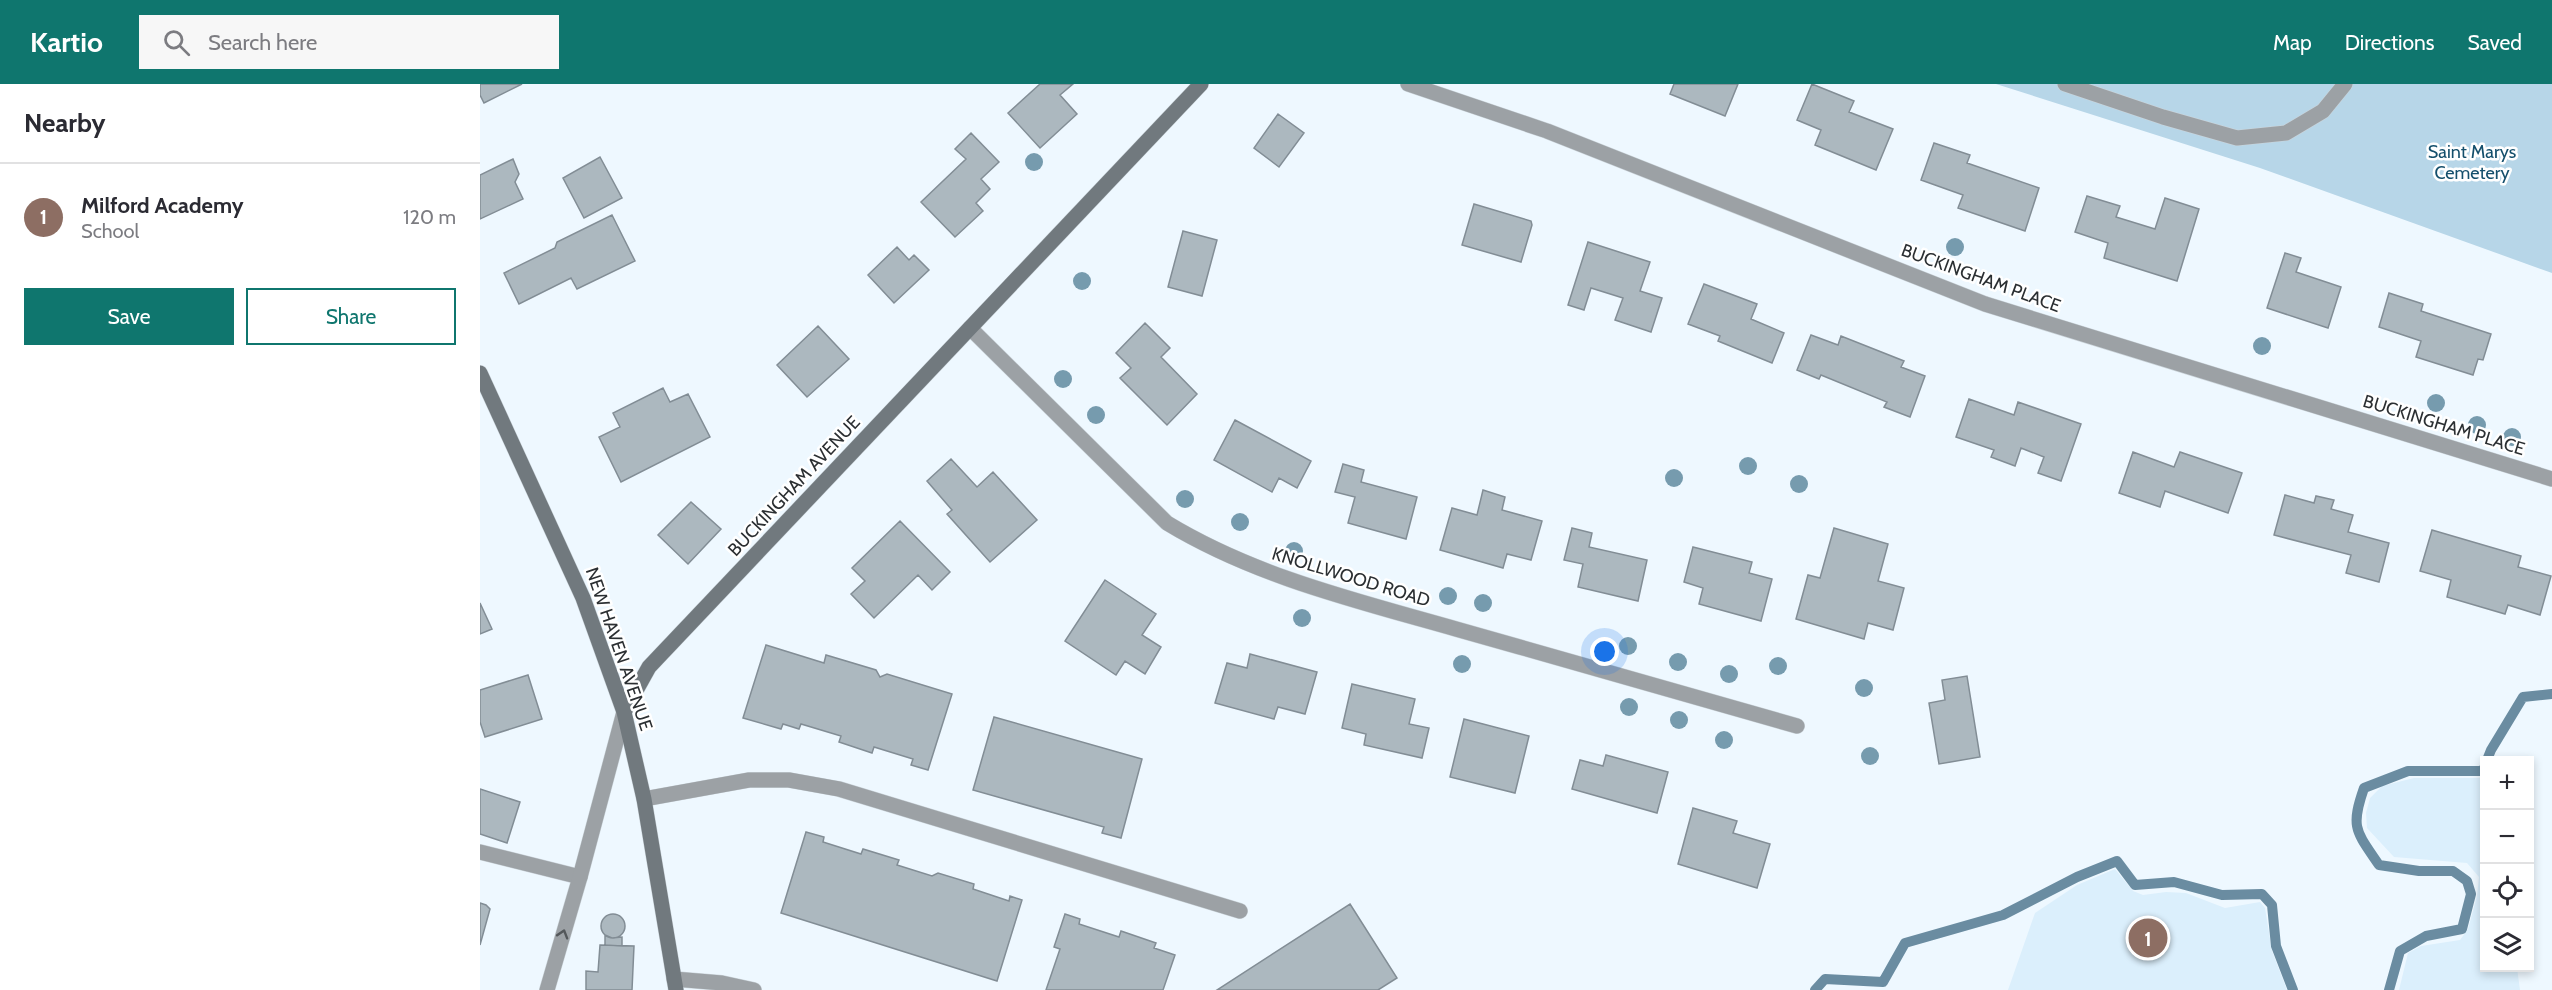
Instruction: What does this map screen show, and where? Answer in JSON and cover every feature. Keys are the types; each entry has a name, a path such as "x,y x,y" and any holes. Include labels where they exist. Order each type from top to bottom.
{"main road":[{"name":"BUCKINGHAM AVENUE","path":"624,712 649,667 1201,84"},
{"name":"NEW HAVEN AVENUE","path":"480,372 583,598 624,712 644,799 675,984"}],"street":[{"name":"BUCKINGHAM PLACE","path":"1408,84 1547,131 1984,304 2552,479"},
{"path":"2065,84 2163,117 2237,138 2286,133 2323,111 2345,84"},
{"name":"KNOLLWOOD ROAD","path":"970,328 1167,524 1244,564 1347,598 1797,726"},
{"name":"BUCKINGHAM AVENUE","path":"547,990 580,878 624,712"},
{"path":"644,799 749,780 789,780 829,787 1240,911"},
{"path":"480,852 580,878"},
{"path":"675,984 722,983 754,990"}],"shaded area":[{"path":"2414,778 2480,778 2480,972 2518,972 2520,990 2399,990 2408,953 2421,946 2460,940 2468,929 2477,896 2479,877 2467,863 2394,857 2367,828 2366,813 2370,798 2382,786"},
{"path":"2115,869 2133,891 2143,895 2166,892 2186,893 2225,908 2260,902 2265,908 2272,951 2287,990 2008,990 2035,913 2077,885"}],"green space":[{"name":"Saint Marys Cemetery","path":"1996,84 2552,84 2552,273 2260,168"}],"building":[{"path":"480,84 522,84 484,103 480,95"},
{"path":"1040,84 1073,84 1060,95 1077,114 1040,148 1008,113"},
{"path":"1674,84 1738,84 1725,116 1670,94"},
{"path":"1812,84 1854,101 1849,112 1893,129 1876,170 1815,145 1821,130 1797,120"},
{"path":"1278,114 1304,133 1279,167 1254,148"},
{"path":"971,133 999,162 981,179 990,189 976,203 983,211 955,237 921,202 966,159 955,149"},
{"path":"1934,143 1970,155 1967,163 2039,188 2025,231 1958,208 1963,195 1921,180"},
{"path":"600,157 622,198 584,218 563,178"},
{"path":"513,159 519,174 515,182 523,199 480,219 480,175"},
{"path":"2087,196 2120,206 2116,217 2155,229 2165,198 2199,209 2177,281 2104,258 2108,243 2075,232"},
{"path":"1474,204 1531,221 1532,225 1521,262 1462,245"},
{"path":"612,215 635,261 577,289 571,278 519,304 504,273 555,248 557,242"},
{"path":"1183,231 1217,240 1202,296 1168,287"},
{"path":"1588,242 1650,262 1640,291 1662,298 1651,332 1615,320 1623,298 1591,288 1584,310 1568,305"},
{"path":"897,247 909,260 914,255 929,270 894,303 868,275"},
{"path":"2285,253 2301,258 2296,272 2341,287 2328,328 2267,308"},
{"path":"1704,284 1757,304 1751,319 1784,333 1772,363 1718,341 1720,336 1688,324"},
{"path":"2389,293 2423,304 2421,311 2491,334 2483,360 2478,359 2473,375 2416,357 2421,341 2379,327"},
{"path":"1145,323 1170,348 1161,357 1197,394 1167,425 1120,378 1131,368 1116,353"},
{"path":"818,326 849,359 807,397 777,365"},
{"path":"1811,335 1838,345 1841,336 1904,361 1901,367 1925,376 1910,417 1884,407 1887,402 1821,375 1819,379 1797,370"},
{"path":"663,388 670,402 688,394 710,437 621,482 599,437 620,427 613,413"},
{"path":"1969,399 2014,415 2018,402 2081,424 2061,481 2038,473 2044,457 2021,448 2015,466 1991,457 1994,450 1956,437"},
{"path":"1235,420 1311,461 1297,488 1279,478 1272,492 1214,460"},
{"path":"2133,452 2174,467 2180,452 2242,473 2228,513 2165,491 2160,507 2119,493"},
{"path":"951,459 977,487 993,472 1037,520 990,562 947,514 952,510 927,481"},
{"path":"1343,464 1364,470 1361,482 1417,497 1406,539 1348,523 1355,497 1335,492"},
{"path":"1483,490 1505,497 1502,510 1542,521 1531,560 1507,554 1503,568 1440,550 1452,508 1477,515"},
{"path":"2285,495 2314,503 2316,496 2334,500 2331,509 2353,515 2348,532 2389,543 2379,582 2346,573 2351,555 2274,535"},
{"path":"691,502 721,529 688,564 658,535"},
{"path":"900,521 950,572 932,590 918,575 874,618 851,594 865,581 852,568"},
{"path":"1572,528 1592,533 1589,547 1647,560 1638,601 1578,587 1583,564 1564,560"},
{"path":"1834,528 1888,544 1878,581 1904,588 1893,630 1868,623 1864,639 1796,619 1808,575 1820,578"},
{"path":"2432,530 2521,556 2518,567 2551,576 2540,615 2508,605 2505,614 2447,597 2451,580 2420,571"},
{"path":"1693,547 1752,562 1749,573 1772,579 1761,621 1699,604 1703,588 1684,582"},
{"path":"1105,580 1156,614 1142,635 1161,647 1145,674 1125,661 1116,675 1065,641"},
{"path":"480,603 492,629 480,634"},
{"path":"766,645 824,663 826,655 876,670 880,677 887,674 952,694 928,770 911,765 913,759 874,747 872,753 839,742 841,736 801,724 799,729 783,724 781,729 743,718"},
{"path":"1250,654 1317,672 1305,714 1278,707 1274,719 1215,703 1227,663 1247,668"},
{"path":"528,675 542,719 485,737 480,722 480,690"},
{"path":"1967,676 1980,757 1939,764 1929,703 1945,700 1942,680"},
{"path":"1352,684 1415,699 1409,724 1429,728 1422,758 1364,745 1366,734 1342,728"},
{"path":"994,717 1142,759 1121,838 1102,833 1104,827 973,790"},
{"path":"1464,719 1529,736 1515,793 1450,777"},
{"path":"1606,755 1668,772 1657,813 1572,789 1580,760 1603,766"},
{"path":"480,789 520,802 507,843 480,834"},
{"path":"1693,808 1737,821 1733,833 1770,844 1757,888 1678,864"},
{"path":"806,832 824,837 823,842 861,854 863,849 899,860 897,865 932,876 938,873 974,884 973,889 1009,901 1010,896 1022,900 997,981 781,913"},
{"path":"480,903 490,909 480,945"},
{"path":"1350,904 1397,978 1378,990 1217,990"},
{"path":"613,914 618,915 624,921 624,931 618,937 613,938 608,937 602,931 601,926 602,921 608,915"},
{"path":"1065,914 1080,919 1079,924 1119,937 1121,931 1156,943 1154,948 1175,955 1163,990 1046,990 1060,949 1054,947"},
{"path":"605,935 612,938 622,937 622,946 605,945"},
{"path":"600,945 634,946 632,990 586,990 586,971 598,972"}],"waterway":[{"path":"2489,756 2523,697 2552,694"},
{"path":"2389,990 2400,951 2426,936 2462,929 2471,894 2467,881 2453,871 2419,871 2379,865 2358,829 2357,812 2364,788 2408,771 2480,771"},
{"path":"1815,990 1825,979 1883,982 1905,943 2003,915 2077,877 2117,861 2135,885 2174,882 2222,895 2262,894 2272,905 2276,946 2293,990"}],"place":[{"name":"Milford Academy","path":"2148,938"}]}
